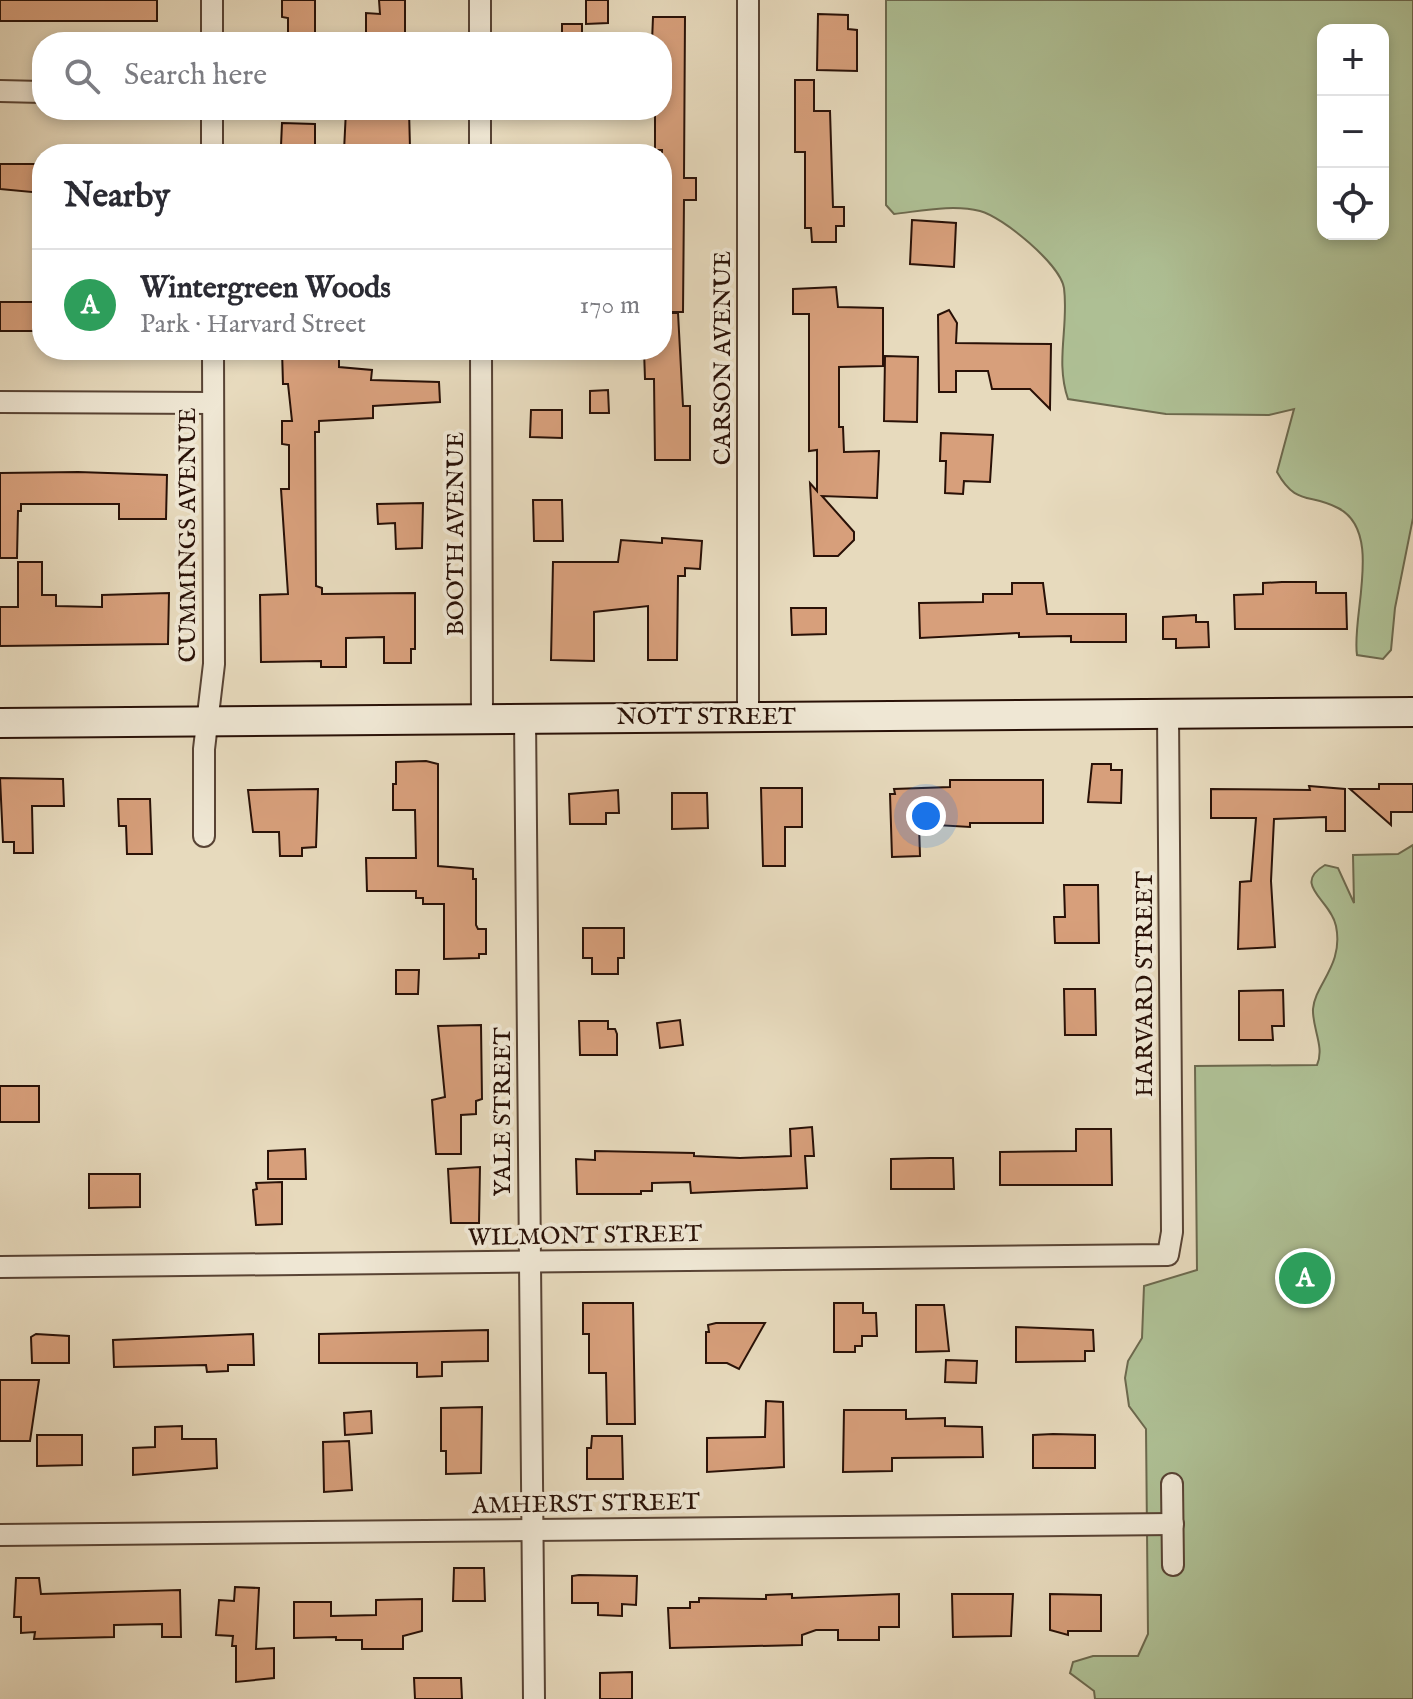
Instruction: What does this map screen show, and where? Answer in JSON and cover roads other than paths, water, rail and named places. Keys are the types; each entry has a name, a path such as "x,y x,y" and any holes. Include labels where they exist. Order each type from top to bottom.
{"street":[{"path":"212,0 212,32"},
{"path":"480,0 480,32"},
{"name":"CARSON AVENUE","path":"748,0 748,716"},
{"path":"0,91 32,92"},
{"path":"212,120 212,144"},
{"path":"480,120 480,144"},
{"name":"CUMMINGS AVENUE","path":"204,836 204,749 214,664 213,360"},
{"name":"BOOTH AVENUE","path":"481,360 482,717"},
{"path":"0,402 213,403"},
{"name":"NOTT STREET","path":"0,723 1413,712"},
{"name":"HARVARD STREET","path":"1168,714 1172,1216 1169,1253"},
{"name":"YALE STREET","path":"525,717 534,1699"},
{"name":"WILMONT STREET","path":"0,1267 1159,1256 1169,1253"},
{"path":"1172,1484 1173,1565"},
{"name":"AMHERST STREET","path":"0,1535 1173,1524"}],"place":[{"name":"Wintergreen Woods","path":"1305,1278"}]}
